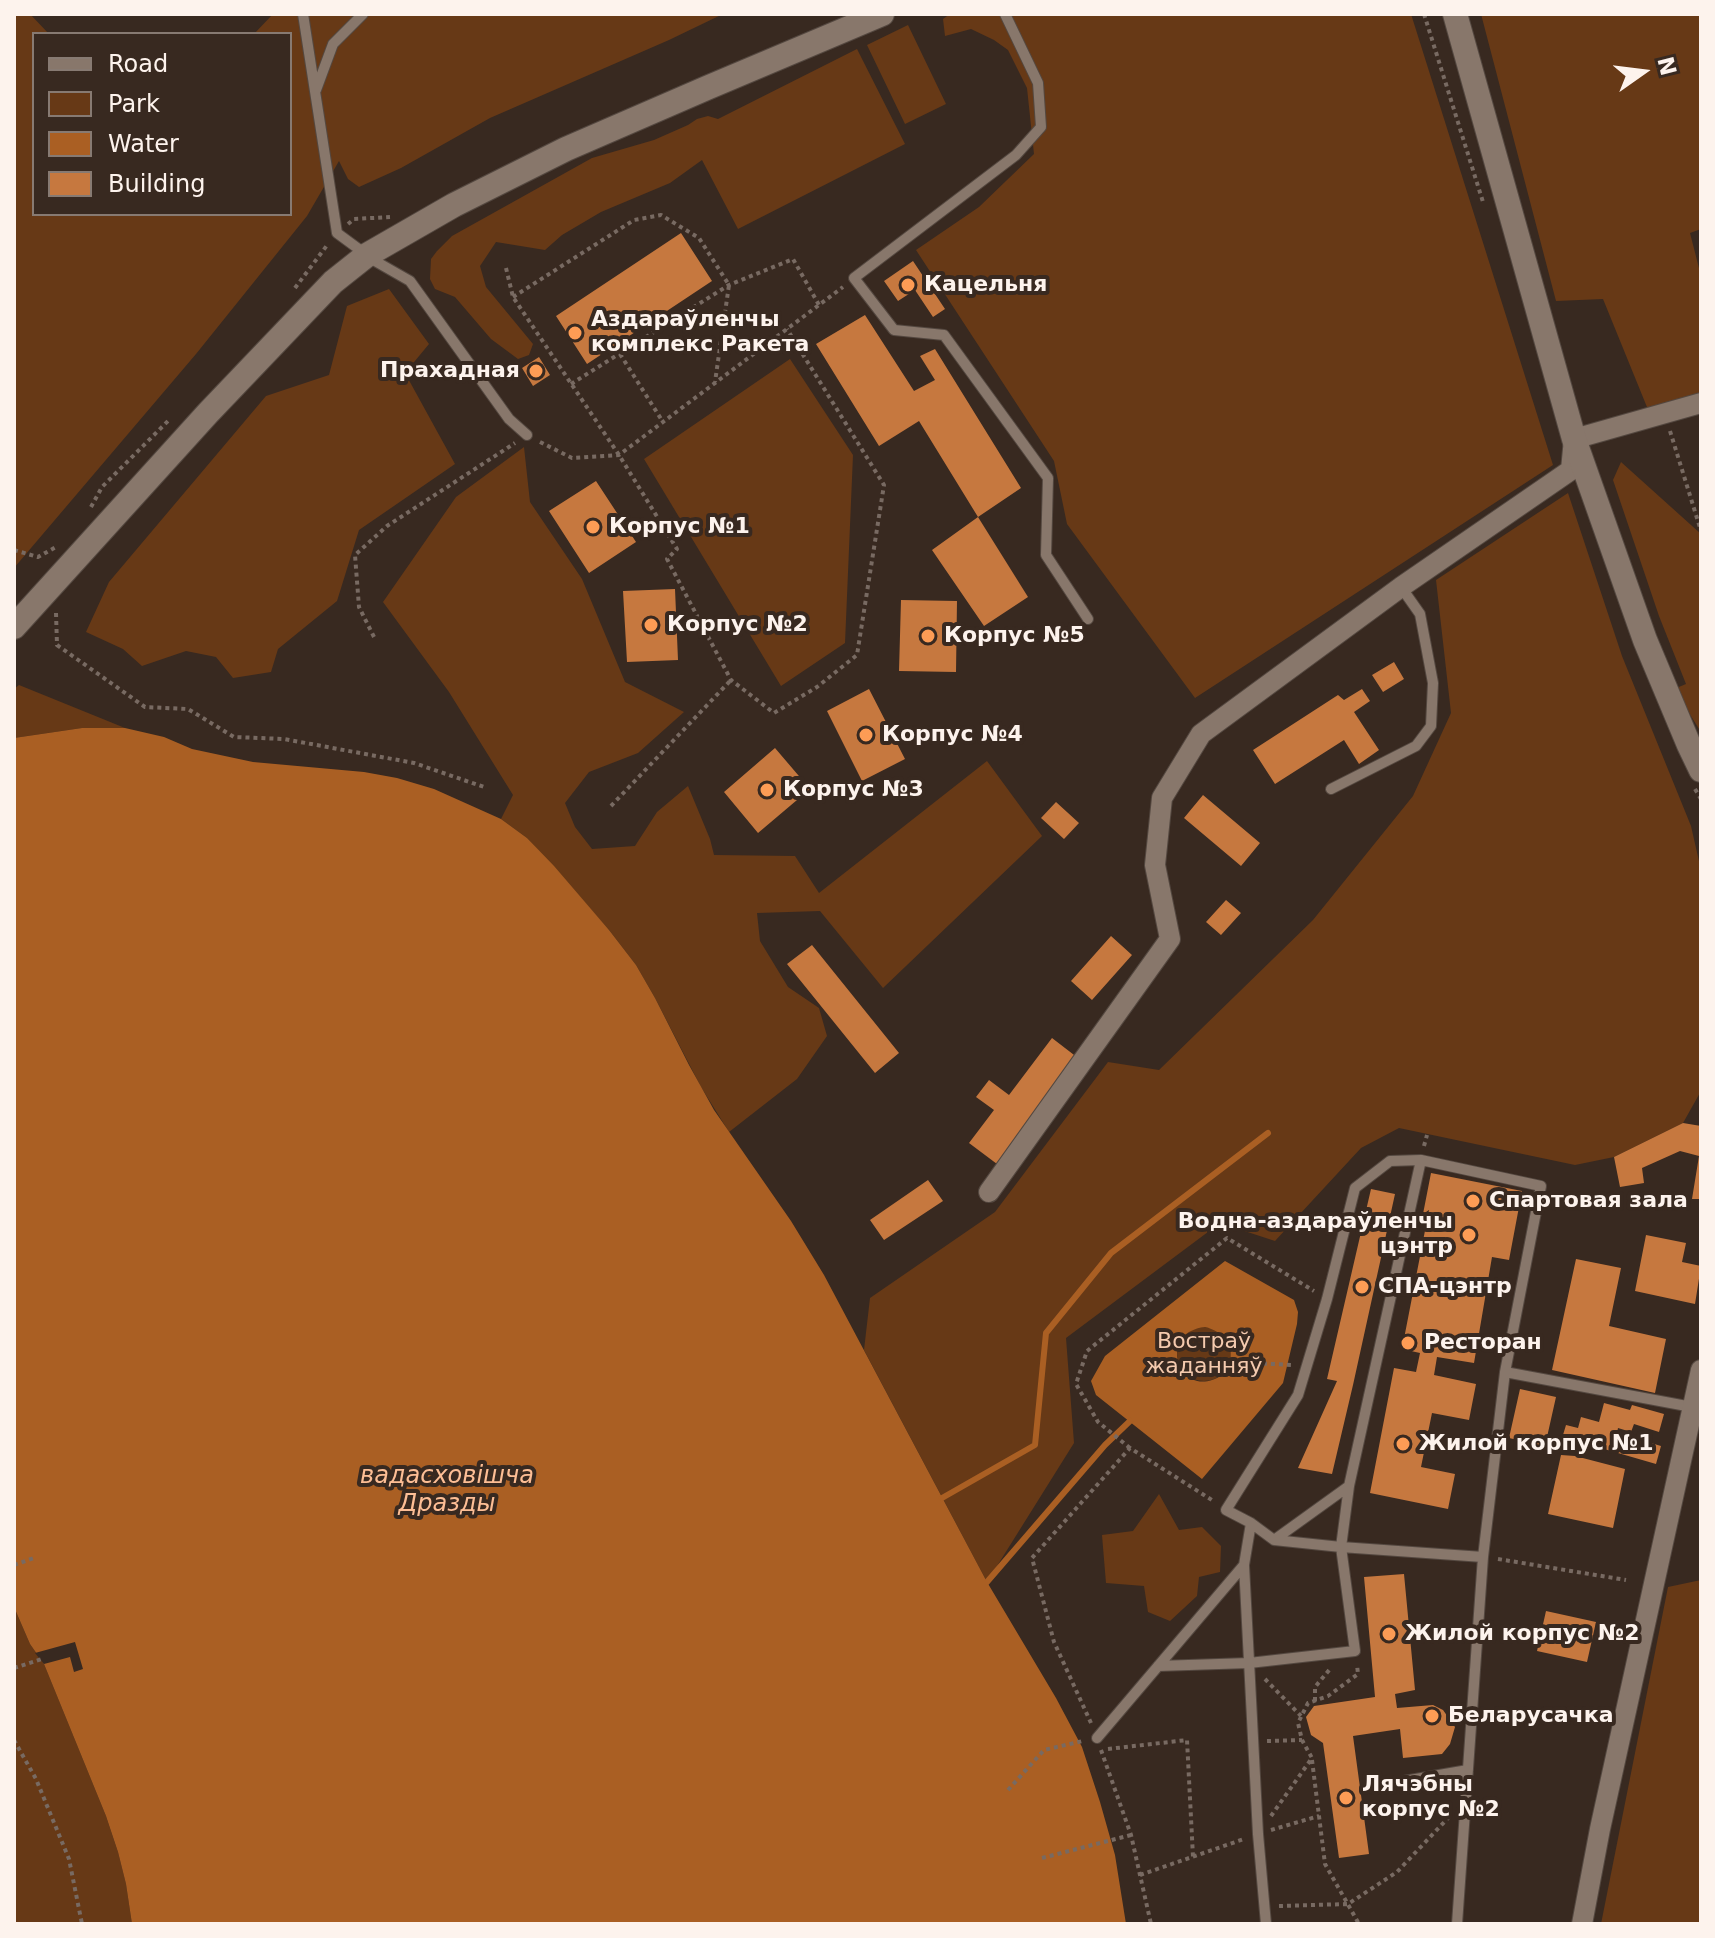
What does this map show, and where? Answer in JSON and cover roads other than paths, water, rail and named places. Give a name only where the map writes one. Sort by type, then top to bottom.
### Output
[{"type":"street","points":[[14,627],[237,381],[333,282],[367,255],[454,205],[566,149],[882,14]]},
{"type":"street","points":[[1455,14],[1574,439],[1645,640],[1701,770]]},
{"type":"street","points":[[1574,439],[1701,403]]},
{"type":"street","points":[[989,1192],[1170,939],[1155,865],[1162,798],[1201,734],[1401,587],[1571,470],[1574,439]]},
{"type":"street","points":[[1582,1924],[1701,1370]]},
{"type":"lane","points":[[303,14],[337,233],[410,281],[509,419],[527,435]]},
{"type":"lane","points":[[315,92],[333,44],[363,14]]},
{"type":"lane","points":[[1005,14],[1038,83],[1041,127],[1016,155],[854,278],[894,330],[944,335],[1048,478],[1046,555],[1088,619]]},
{"type":"lane","points":[[1331,789],[1416,746],[1431,726],[1433,683],[1420,614],[1401,587]]},
{"type":"lane","points":[[1158,1666],[1249,1663],[1350,1651],[1341,1547],[1349,1486],[1421,1160]]},
{"type":"lane","points":[[1457,1924],[1483,1557],[1505,1372],[1541,1186],[1421,1160],[1390,1161],[1355,1188],[1309,1365],[1298,1395],[1226,1510],[1274,1540],[1483,1557]]},
{"type":"lane","points":[[1505,1372],[1692,1407]]},
{"type":"lane","points":[[1274,1540],[1349,1486]]},
{"type":"lane","points":[[1251,1523],[1244,1565],[1258,1834],[1266,1924]]},
{"type":"lane","points":[[1097,1738],[1244,1565]]},
{"type":"lane","points":[[1375,1786],[1468,1770]]},
{"type":"water","name":"вадасховішча Дразды","points":[[82,728],[125,728],[164,737],[192,749],[253,762],[397,778],[434,789],[501,819],[527,838],[554,866],[636,965],[714,1110],[791,1221],[824,1275],[987,1582],[1056,1698],[1082,1747],[1100,1802],[1115,1855],[1126,1924],[132,1924],[126,1884],[106,1816],[44,1664],[30,1644],[14,1607],[14,738]]},
{"type":"water","points":[[1225,1261],[1294,1300],[1298,1312],[1283,1383],[1202,1479],[1096,1395],[1091,1381],[1105,1356]],"holes":[[[1205,1327],[1226,1340],[1231,1357],[1228,1367],[1220,1376],[1199,1381],[1182,1370],[1178,1349],[1182,1339],[1191,1331]]]},
{"type":"waterway","points":[[942,1498],[1035,1445],[1046,1333],[1111,1253],[1268,1133]]},
{"type":"waterway","points":[[987,1582],[1105,1445],[1130,1421]]},
{"type":"place","name":"Кацельня","points":[[908,285]]},
{"type":"place","name":"Аздараўленчы комплекс Ракета","points":[[575,333]]},
{"type":"place","name":"Прахадная","points":[[536,371]]},
{"type":"place","name":"Корпус №1","points":[[593,527]]},
{"type":"place","name":"Корпус №2","points":[[651,625]]},
{"type":"place","name":"Корпус №5","points":[[928,636]]},
{"type":"place","name":"Корпус №4","points":[[866,735]]},
{"type":"place","name":"Корпус №3","points":[[767,790]]},
{"type":"place","name":"Спартовая зала","points":[[1473,1201]]},
{"type":"place","name":"Водна-аздараўленчы цэнтр","points":[[1469,1235]]},
{"type":"place","name":"СПА-цэнтр","points":[[1362,1287]]},
{"type":"place","name":"Ресторан","points":[[1408,1343]]},
{"type":"place","name":"Жилой корпус №1","points":[[1403,1444]]},
{"type":"place","name":"Жилой корпус №2","points":[[1389,1634]]},
{"type":"place","name":"Беларусачка","points":[[1432,1716]]},
{"type":"place","name":"Лячэбны корпус №2","points":[[1346,1798]]},
{"type":"park label","name":"Востраў жаданняў","points":[[1204,1354]]}]
